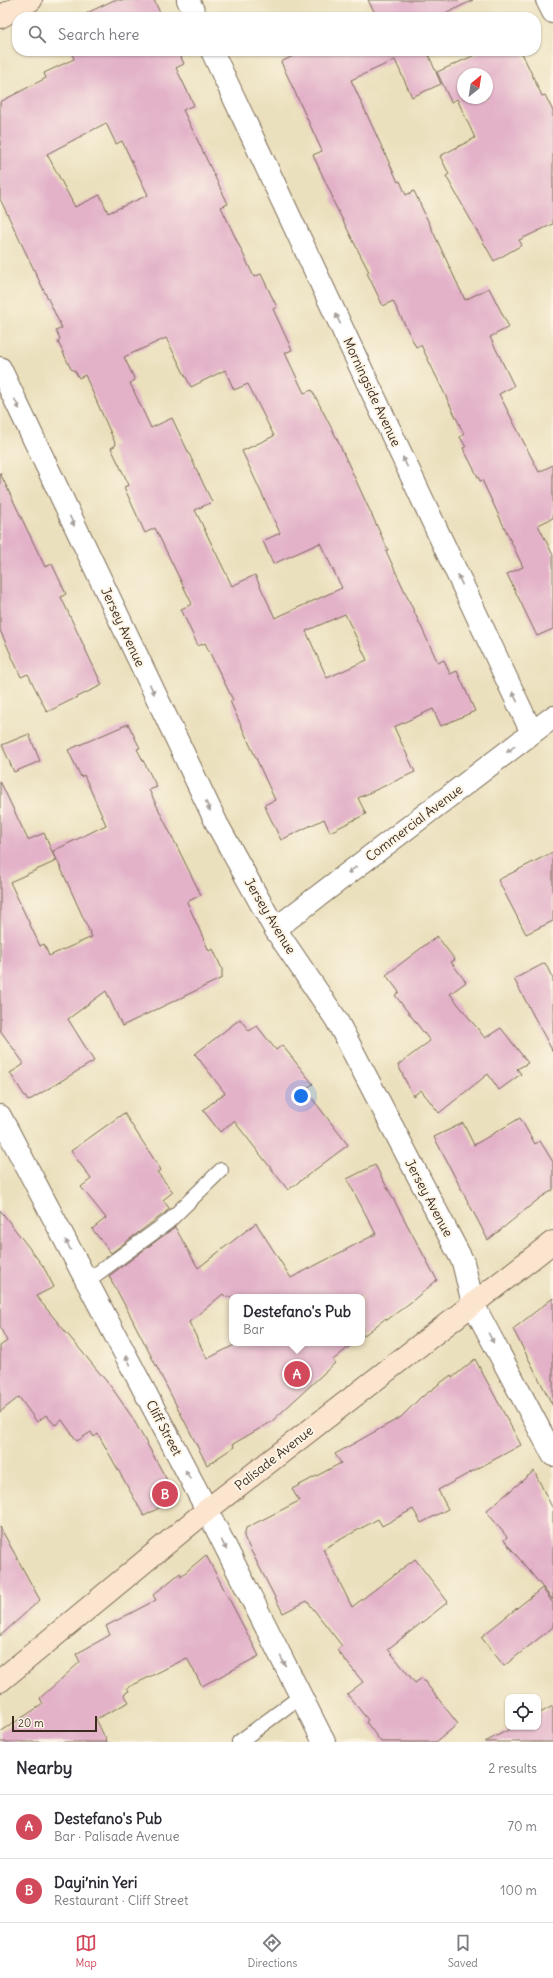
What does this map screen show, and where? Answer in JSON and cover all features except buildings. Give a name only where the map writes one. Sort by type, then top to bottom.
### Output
[{"type":"main road","points":[[0,17],[31,0]]},
{"type":"main road","name":"Palisade Avenue","points":[[1,1678],[207,1510],[553,1242]]},
{"type":"street","points":[[188,0],[194,12]]},
{"type":"street","points":[[547,0],[553,12]]},
{"type":"street","name":"Morningside Avenue","points":[[214,56],[532,732]]},
{"type":"street","name":"Jersey Avenue","points":[[0,368],[216,824],[275,929],[336,1018],[463,1262],[473,1304],[553,1455]]},
{"type":"street","name":"Commercial Avenue","points":[[275,929],[553,717]]},
{"type":"street","name":"Cliff Street","points":[[0,1116],[207,1510],[324,1742]]},
{"type":"lane","points":[[87,1281],[168,1222],[222,1170]]},
{"type":"lane","points":[[239,1742],[301,1696]]},
{"type":"place","name":"Destefano's Pub","points":[[297,1374]]},
{"type":"place","name":"Dayi’nin Yeri","points":[[165,1494]]}]
